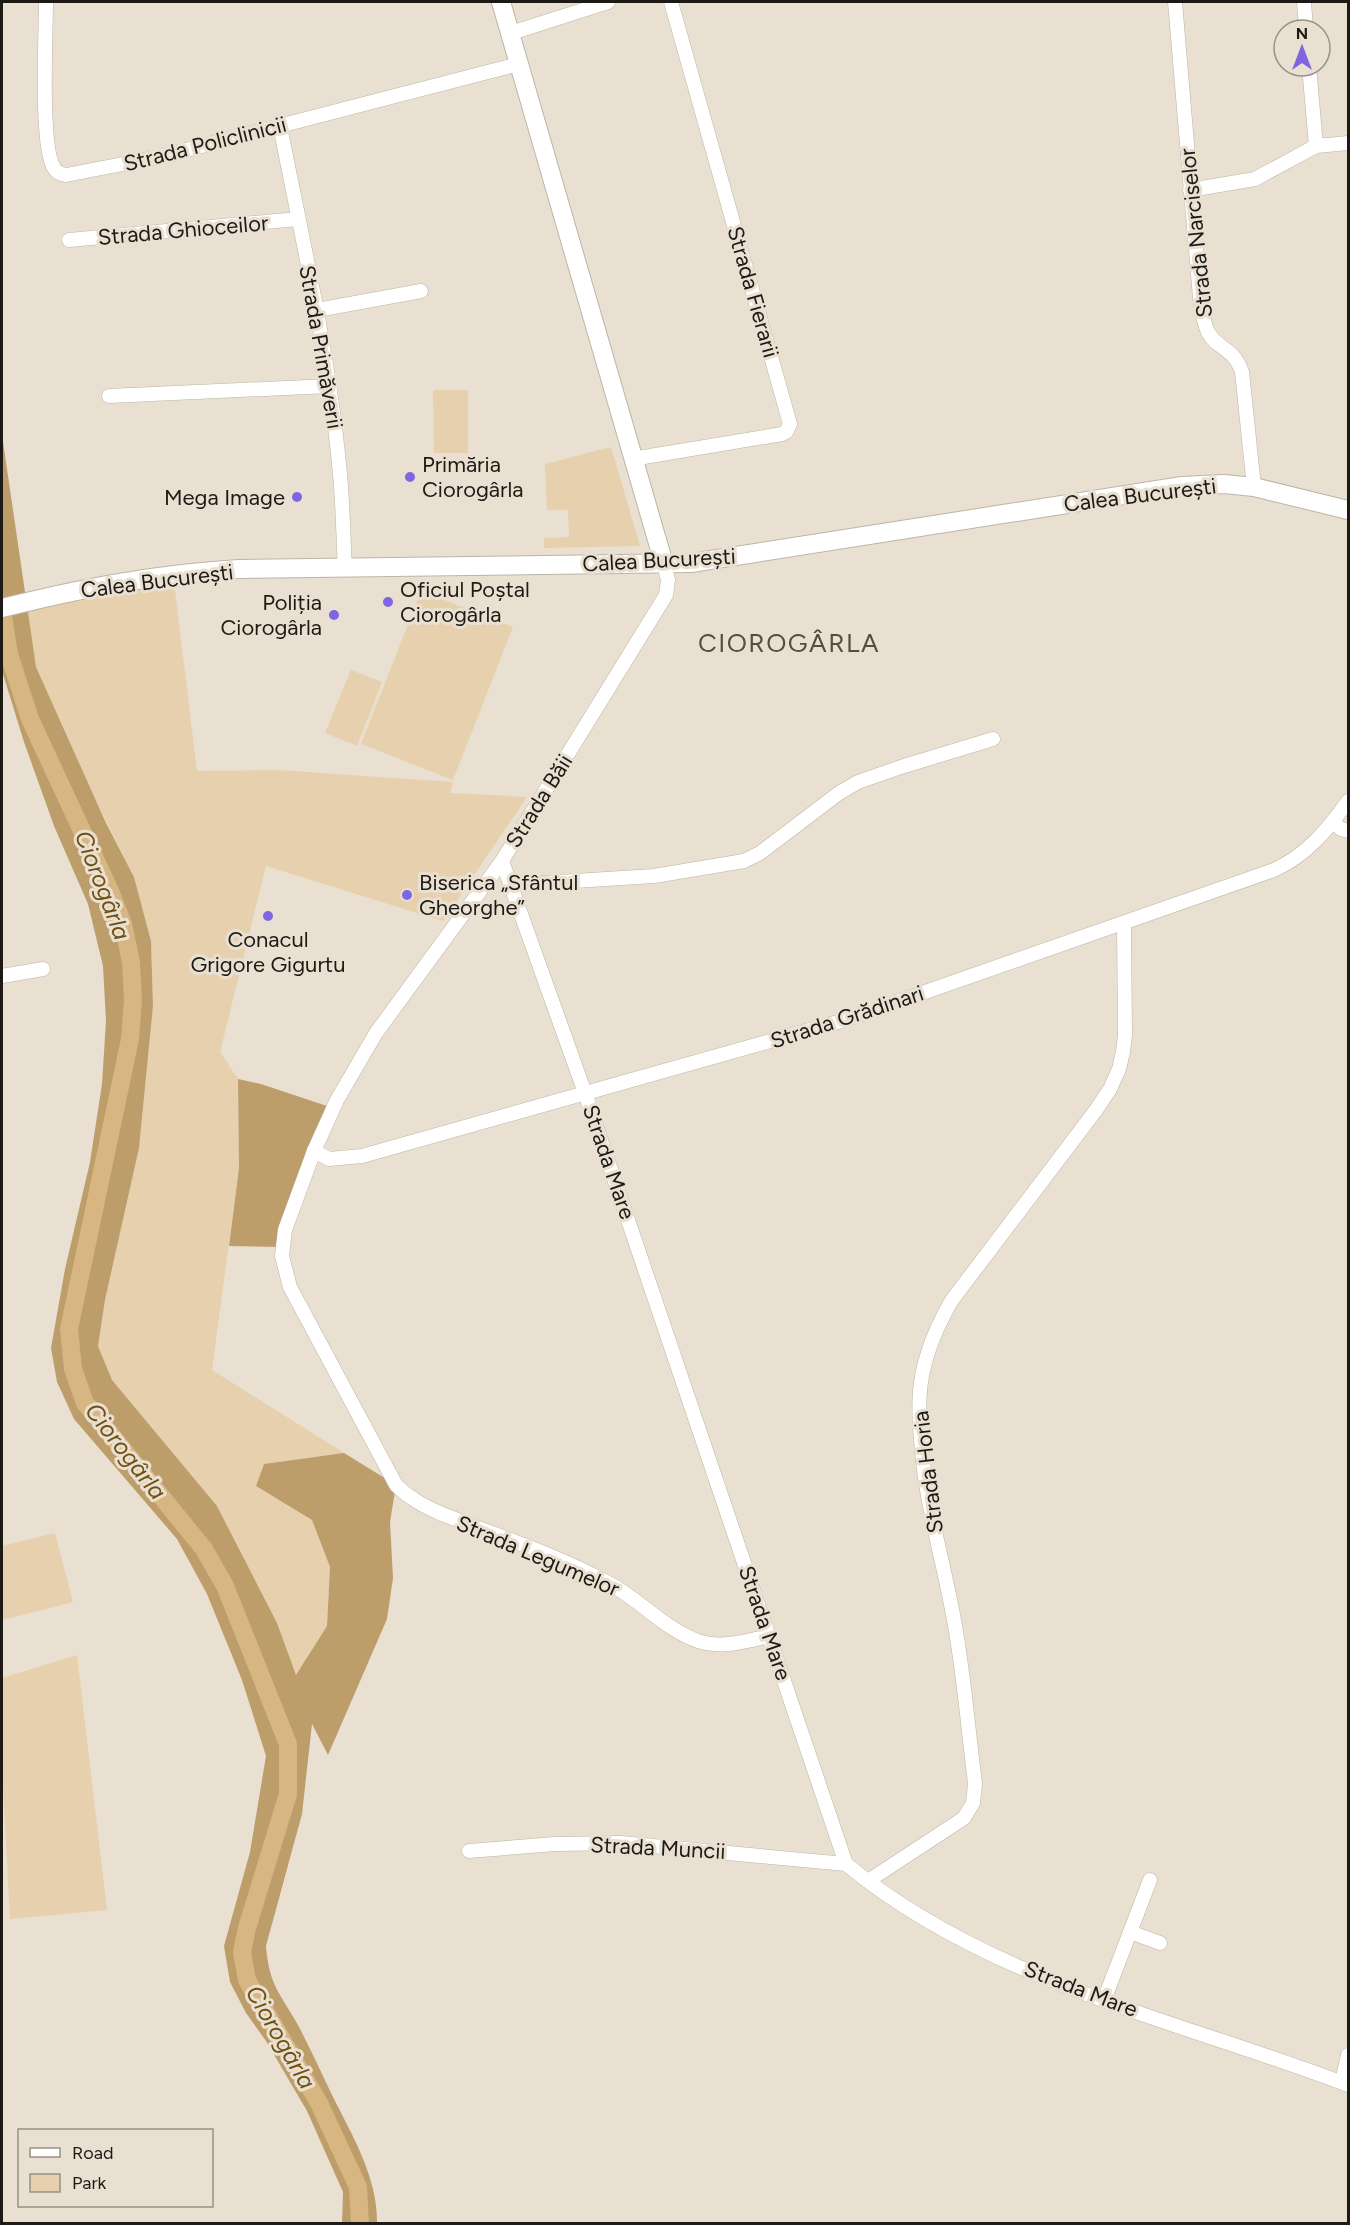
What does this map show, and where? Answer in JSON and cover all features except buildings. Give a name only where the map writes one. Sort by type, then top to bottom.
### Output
[{"type":"main road","points":[[501,2],[664,564]]},
{"type":"main road","name":"Calea București","points":[[2,608],[99,586],[184,572],[239,569],[664,564],[712,561],[1182,486],[1224,484],[1254,487],[1348,510]]},
{"type":"street","name":"Strada Policlinicii","points":[[46,2],[46,123],[52,165],[60,174],[73,175],[123,165],[519,64]]},
{"type":"street","points":[[511,33],[608,2]]},
{"type":"street","name":"Strada Fierarii","points":[[632,459],[782,434],[786,432],[790,424],[671,2]]},
{"type":"street","name":"Strada Narciselor","points":[[1175,2],[1190,189],[1204,319],[1208,333],[1235,356],[1242,372],[1254,487]]},
{"type":"street","points":[[1304,2],[1305,18]]},
{"type":"street","points":[[1310,78],[1316,146]]},
{"type":"street","name":"Strada Primăverii","points":[[280,126],[330,386],[339,464],[345,569]]},
{"type":"street","points":[[1190,189],[1255,179],[1316,146],[1348,143]]},
{"type":"street","name":"Strada Ghioceilor","points":[[69,240],[298,219]]},
{"type":"street","points":[[317,310],[421,291]]},
{"type":"street","points":[[109,396],[330,386]]},
{"type":"street","name":"Strada Băii","points":[[405,1495],[396,1485],[291,1287],[282,1256],[285,1230],[314,1151],[337,1100],[376,1033],[502,861],[666,595],[668,580],[664,564]]},
{"type":"street","points":[[511,885],[654,876],[744,861],[760,853],[839,793],[858,782],[993,739]]},
{"type":"street","name":"Strada Grădinari","points":[[314,1151],[329,1159],[362,1156],[845,1020],[1289,863],[1313,844],[1348,801]]},
{"type":"street","points":[[1333,822],[1341,829],[1348,831]]},
{"type":"street","name":"Strada Mare","points":[[502,861],[585,1093],[846,1864],[868,1881],[952,1935],[1002,1959],[1104,2000],[1345,2084]]},
{"type":"street","name":"Strada Horia","points":[[868,1881],[964,1818],[973,1803],[975,1783],[960,1654],[932,1524],[922,1460],[919,1403],[922,1377],[935,1334],[952,1300],[1096,1110],[1110,1089],[1119,1069],[1125,1035],[1124,923]]},
{"type":"street","points":[[2,976],[43,969]]},
{"type":"street","name":"Strada Legumelor","points":[[405,1495],[418,1504],[590,1574],[633,1598],[697,1641],[716,1645],[735,1644],[770,1636]]},
{"type":"street","name":"Strada Muncii","points":[[469,1851],[555,1844],[621,1843],[846,1864]]},
{"type":"street","points":[[1104,2000],[1150,1880]]},
{"type":"street","points":[[1130,1932],[1160,1943]]},
{"type":"street","points":[[1345,2084],[1348,2055]]},
{"type":"green space","points":[[433,390],[468,390],[468,453],[434,453]]},
{"type":"green space","points":[[611,447],[640,546],[544,548],[544,538],[569,537],[568,510],[547,510],[545,464]]},
{"type":"green space","points":[[174,582],[197,771],[278,770],[453,782],[450,793],[527,797],[443,921],[266,866],[220,1052],[238,1079],[239,1168],[212,1370],[344,1453],[264,1464],[256,1486],[312,1520],[330,1567],[327,1626],[296,1676],[277,1623],[217,1506],[112,1380],[98,1346],[105,1300],[139,1148],[153,1006],[151,941],[134,877],[94,797],[36,667],[27,611],[102,593]]},
{"type":"green space","points":[[421,591],[513,627],[453,780],[361,744]]},
{"type":"green space","points":[[351,670],[382,682],[357,746],[325,733]]},
{"type":"green space","points":[[55,1533],[73,1602],[2,1620],[2,1546]]},
{"type":"green space","points":[[77,1655],[107,1910],[10,1919],[2,1767],[2,1678]]},
{"type":"shaded area","points":[[2,435],[36,667],[106,823],[134,877],[151,941],[153,1006],[139,1148],[105,1300],[98,1346],[112,1380],[217,1506],[277,1623],[296,1675],[327,1626],[330,1567],[312,1520],[256,1486],[264,1464],[344,1453],[396,1485],[390,1522],[393,1578],[387,1619],[328,1755],[312,1724],[302,1814],[266,1946],[267,1959],[276,1988],[302,2034],[362,2157],[373,2190],[377,2223],[342,2223],[343,2192],[307,2111],[266,2041],[246,2013],[230,1982],[224,1946],[250,1852],[266,1756],[242,1680],[207,1594],[177,1539],[74,1419],[57,1382],[51,1348],[65,1269],[90,1162],[102,1084],[106,1021],[103,966],[88,904],[54,826],[2,671]]},
{"type":"shaded area","points":[[238,1079],[261,1084],[333,1108],[283,1247],[229,1246],[239,1168]]},
{"type":"waterway","name":"Ciorogârla","points":[[2,610],[9,654],[30,719],[110,891],[123,924],[131,962],[133,1000],[130,1039],[69,1329],[73,1369],[85,1403],[204,1549],[225,1586],[288,1744],[288,1794],[247,1928],[242,1952],[247,1980],[319,2103],[358,2187],[360,2224]]},
{"type":"place","name":"Primăria Ciorogârla","points":[[410,477]]},
{"type":"place","name":"Mega Image","points":[[297,497]]},
{"type":"place","name":"Oficiul Poștal Ciorogârla","points":[[388,602]]},
{"type":"place","name":"Poliția Ciorogârla","points":[[334,615]]},
{"type":"place","name":"Biserica „Sfântul Gheorghe”","points":[[407,895]]},
{"type":"place","name":"Conacul Grigore Gigurtu","points":[[268,916]]},
{"type":"district","name":"CIOROGÂRLA","points":[[789,643]]}]
